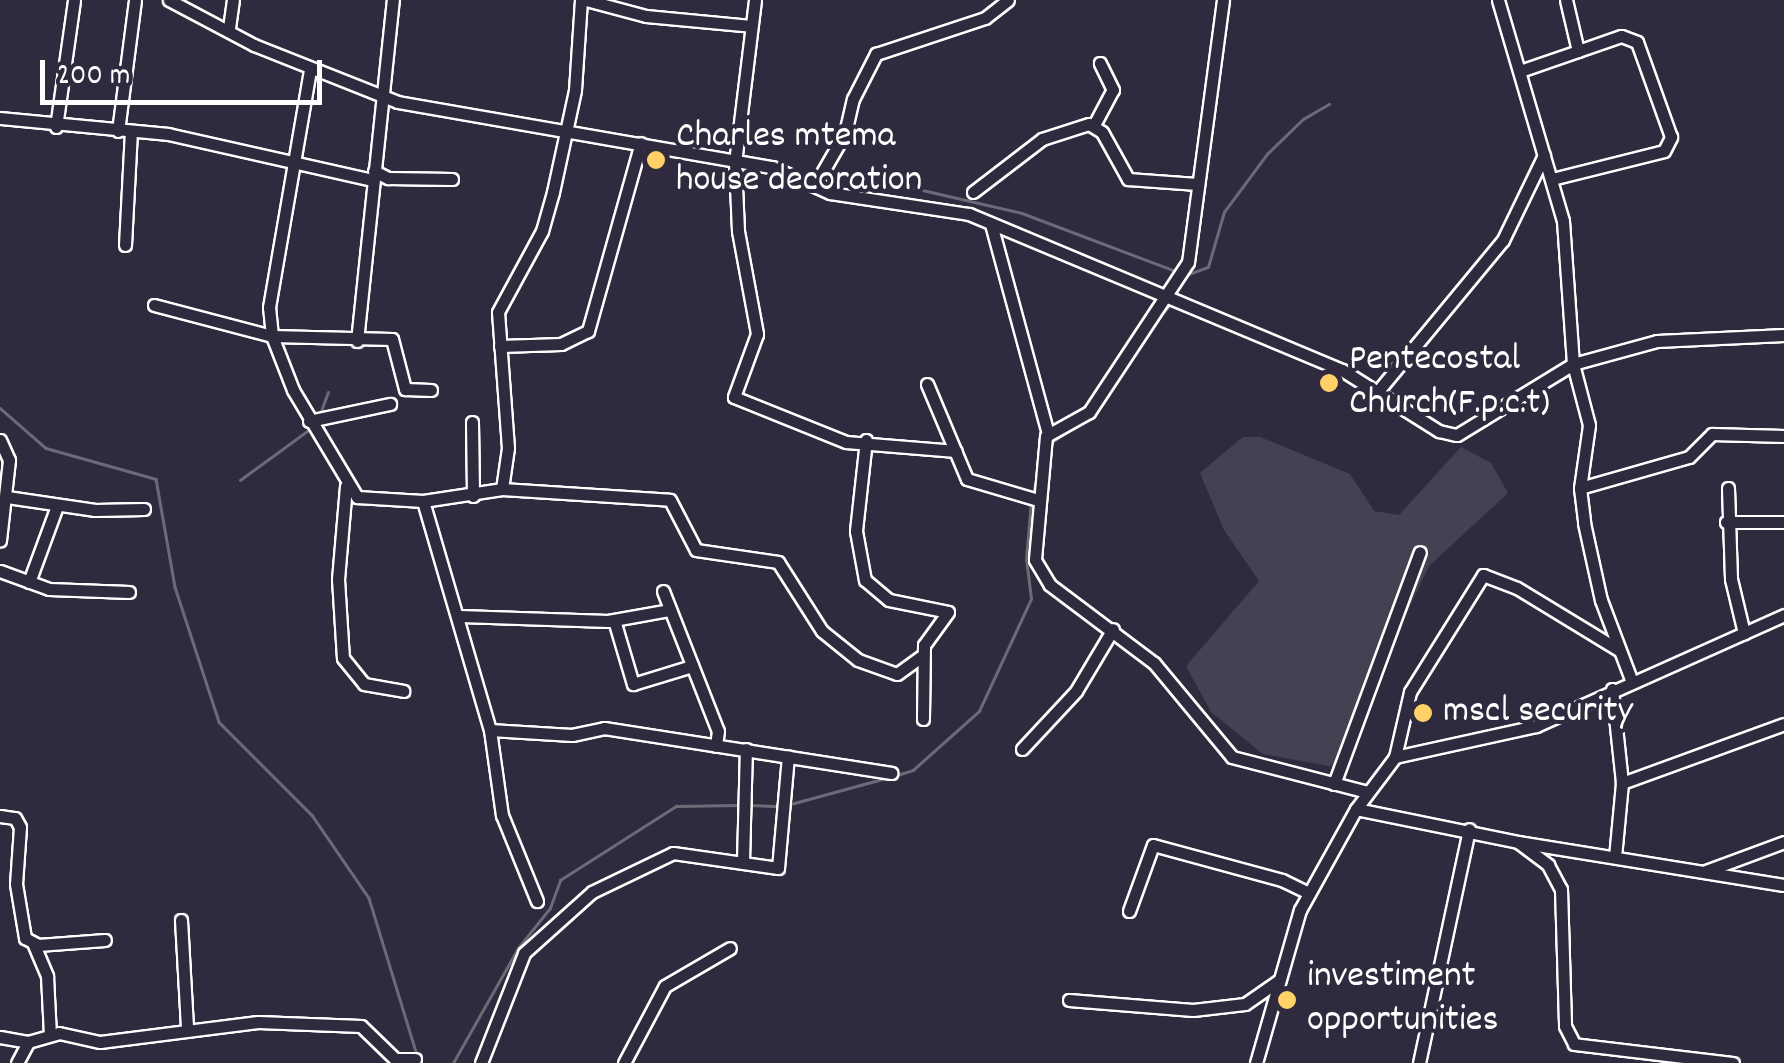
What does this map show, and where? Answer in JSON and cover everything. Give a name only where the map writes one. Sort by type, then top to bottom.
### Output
[{"type":"street","points":[[56,126],[74,0]]},
{"type":"street","points":[[125,245],[125,130],[135,0]]},
{"type":"street","points":[[169,0],[310,70],[384,96],[772,167],[815,186],[969,214],[1162,292],[1378,390],[1457,436],[1572,364],[1657,341],[1784,335]]},
{"type":"street","points":[[229,28],[234,0]]},
{"type":"street","points":[[356,342],[392,0]]},
{"type":"street","points":[[502,489],[508,448],[498,312],[542,230],[565,129],[584,0],[646,16],[751,26]]},
{"type":"street","points":[[755,0],[734,162],[738,231],[757,334],[734,397],[846,442],[866,440],[956,451]]},
{"type":"street","points":[[815,186],[846,133],[853,100],[876,54],[985,18],[1008,0]]},
{"type":"street","points":[[1048,434],[1088,412],[1162,292],[1188,262],[1223,0]]},
{"type":"street","points":[[1498,0],[1552,179],[1567,246],[1572,364],[1589,425],[1580,488],[1595,577],[1632,682]]},
{"type":"street","points":[[1566,0],[1578,51]]},
{"type":"street","points":[[1520,72],[1621,36],[1637,42],[1669,144],[1552,179]]},
{"type":"street","points":[[974,192],[1042,139],[1094,126],[1113,90],[1100,63]]},
{"type":"street","points":[[310,70],[270,283],[272,336],[309,421],[346,486],[363,500],[423,501],[502,489],[670,500],[696,550],[778,562],[822,631],[858,660],[896,674],[923,655]]},
{"type":"street","points":[[0,118],[125,130],[373,176],[452,179]]},
{"type":"street","points":[[1094,126],[1128,179],[1197,184]]},
{"type":"street","points":[[500,346],[561,344],[588,331],[641,144]]},
{"type":"street","points":[[1378,390],[1503,240],[1544,155]]},
{"type":"street","points":[[991,224],[1048,434],[1038,500],[1039,571],[1071,603],[1113,628],[1154,663],[1232,757],[1366,792]]},
{"type":"street","points":[[154,305],[272,336],[356,342],[392,338],[406,389],[431,390]]},
{"type":"street","points":[[927,384],[971,482],[1038,500]]},
{"type":"street","points":[[309,421],[390,404]]},
{"type":"street","points":[[472,422],[473,496]]},
{"type":"street","points":[[1580,488],[1689,457],[1712,434],[1784,436]]},
{"type":"street","points":[[0,440],[8,453],[7,497],[0,540]]},
{"type":"street","points":[[866,440],[856,531],[860,568],[870,587],[889,600],[946,609],[923,655],[923,719]]},
{"type":"street","points":[[346,486],[338,579],[344,658],[364,684],[403,690]]},
{"type":"street","points":[[1728,488],[1726,522],[1744,632]]},
{"type":"street","points":[[7,497],[57,506],[144,509]]},
{"type":"street","points":[[423,501],[460,616],[490,730],[500,807],[537,901]]},
{"type":"street","points":[[29,582],[57,506]]},
{"type":"street","points":[[1726,522],[1784,522]]},
{"type":"street","points":[[1334,784],[1420,552]]},
{"type":"street","points":[[0,571],[29,582],[129,592]]},
{"type":"street","points":[[1256,1063],[1277,982],[1308,893],[1366,792],[1395,757],[1410,692],[1483,575],[1517,588],[1619,650]]},
{"type":"street","points":[[664,592],[718,731],[716,746]]},
{"type":"street","points":[[460,616],[614,620],[670,610]]},
{"type":"street","points":[[1395,757],[1536,726],[1784,615]]},
{"type":"street","points":[[614,620],[633,684],[692,666]]},
{"type":"street","points":[[1022,749],[1084,680],[1113,628]]},
{"type":"street","points":[[1612,689],[1622,783],[1615,857]]},
{"type":"street","points":[[1622,783],[1784,724]]},
{"type":"street","points":[[490,730],[572,735],[595,727],[892,773]]},
{"type":"street","points":[[743,860],[746,749]]},
{"type":"street","points":[[481,1063],[524,952],[580,900],[674,853],[779,866],[788,756]]},
{"type":"street","points":[[1356,809],[1518,842],[1784,885]]},
{"type":"street","points":[[0,816],[15,818],[20,827],[16,884],[24,936],[34,945],[46,976],[50,1035]]},
{"type":"street","points":[[1419,1063],[1469,829]]},
{"type":"street","points":[[1518,842],[1548,866],[1561,889],[1565,1026],[1574,1044],[1733,1063]]},
{"type":"street","points":[[1702,872],[1784,842]]},
{"type":"street","points":[[1129,911],[1153,845],[1282,880],[1308,893]]},
{"type":"street","points":[[182,920],[187,1028]]},
{"type":"street","points":[[34,945],[106,940]]},
{"type":"street","points":[[627,1061],[665,986],[730,948]]},
{"type":"street","points":[[1069,1000],[1193,1010],[1242,1005],[1277,982]]},
{"type":"street","points":[[0,1037],[28,1042],[50,1035],[100,1042],[258,1022],[361,1026],[395,1060],[415,1059]]},
{"type":"street","points":[[17,1063],[28,1042]]},
{"type":"shaded area","points":[[1243,437],[1260,437],[1350,474],[1374,511],[1399,515],[1461,447],[1491,463],[1508,493],[1429,566],[1334,767],[1263,754],[1211,712],[1186,666],[1259,581],[1224,530],[1200,473]]},
{"type":"waterway","points":[[190,18],[205,25]]},
{"type":"waterway","points":[[1186,275],[1208,267],[1224,212],[1267,154],[1303,119],[1329,104]]},
{"type":"waterway","points":[[901,185],[1022,213],[1178,272]]},
{"type":"waterway","points":[[1157,319],[1172,303]]},
{"type":"waterway","points":[[1097,389],[1121,356]]},
{"type":"waterway","points":[[320,414],[328,392]]},
{"type":"waterway","points":[[0,408],[46,448],[156,479],[175,587],[219,722],[312,815],[369,898],[417,1055]]},
{"type":"waterway","points":[[1052,442],[1074,427]]},
{"type":"waterway","points":[[240,480],[310,429]]},
{"type":"waterway","points":[[1033,493],[1038,472]]},
{"type":"waterway","points":[[897,775],[913,770],[979,711],[1031,599],[1026,560],[1031,501]]},
{"type":"waterway","points":[[787,805],[890,777]]},
{"type":"waterway","points":[[453,1063],[518,948],[550,908],[560,880],[676,806],[739,805]]},
{"type":"waterway","points":[[747,805],[779,806]]},
{"type":"place","name":"Charles mtema house decoration","points":[[656,160]]},
{"type":"place","name":"Pentecostal Church(F.p.c.t)","points":[[1329,383]]},
{"type":"place","name":"mscl security","points":[[1423,713]]},
{"type":"place","name":"investiment opportunities","points":[[1287,1000]]}]
